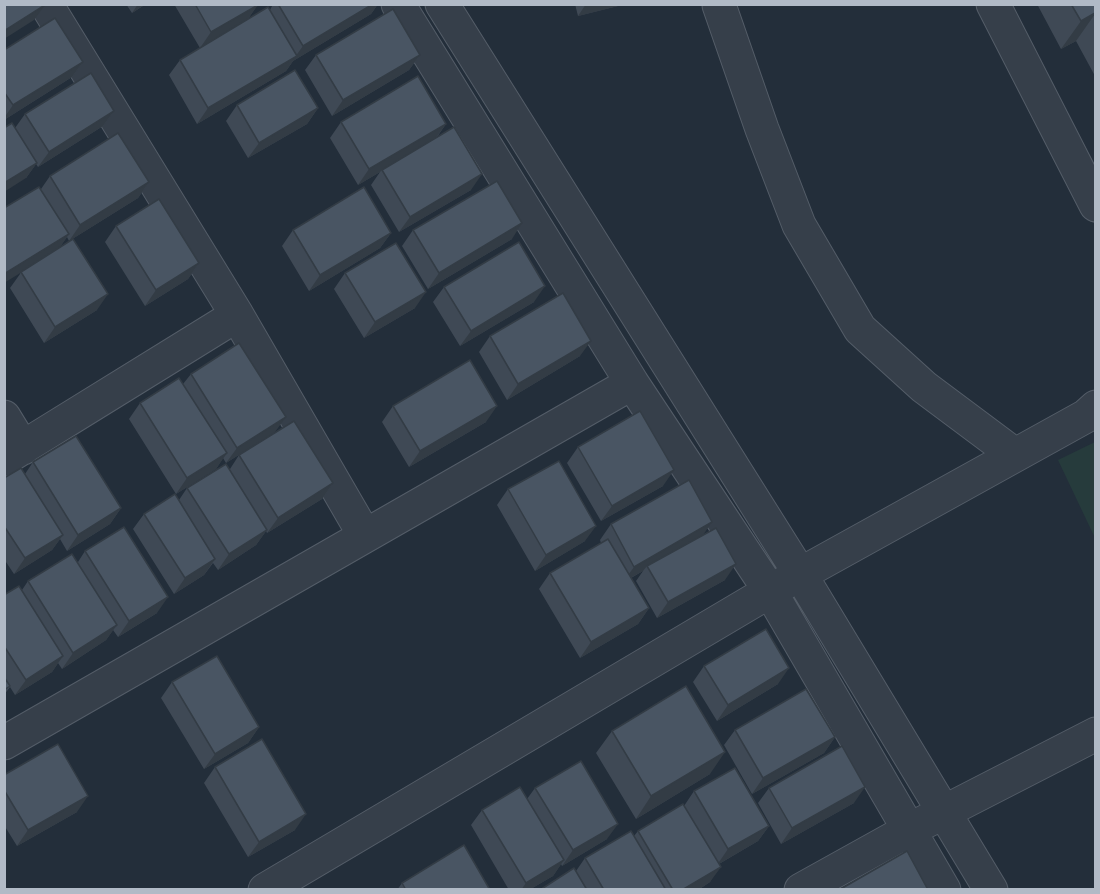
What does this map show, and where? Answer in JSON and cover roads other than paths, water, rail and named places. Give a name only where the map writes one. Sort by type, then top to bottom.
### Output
[{"type":"street","points":[[46,4],[237,315],[365,536]]},
{"type":"street","points":[[993,4],[1095,205]]},
{"type":"street","points":[[944,890],[770,591],[632,383],[402,11],[446,5],[800,574],[991,890]]},
{"type":"street","points":[[719,5],[765,140],[799,225],[860,329],[924,387],[1015,455]]},
{"type":"street","points":[[4,417],[14,453],[237,315]]},
{"type":"street","points":[[4,743],[632,383]]},
{"type":"street","points":[[265,890],[770,591],[1086,416],[1095,406]]},
{"type":"street","points":[[801,890],[909,830],[1095,734]]}]
